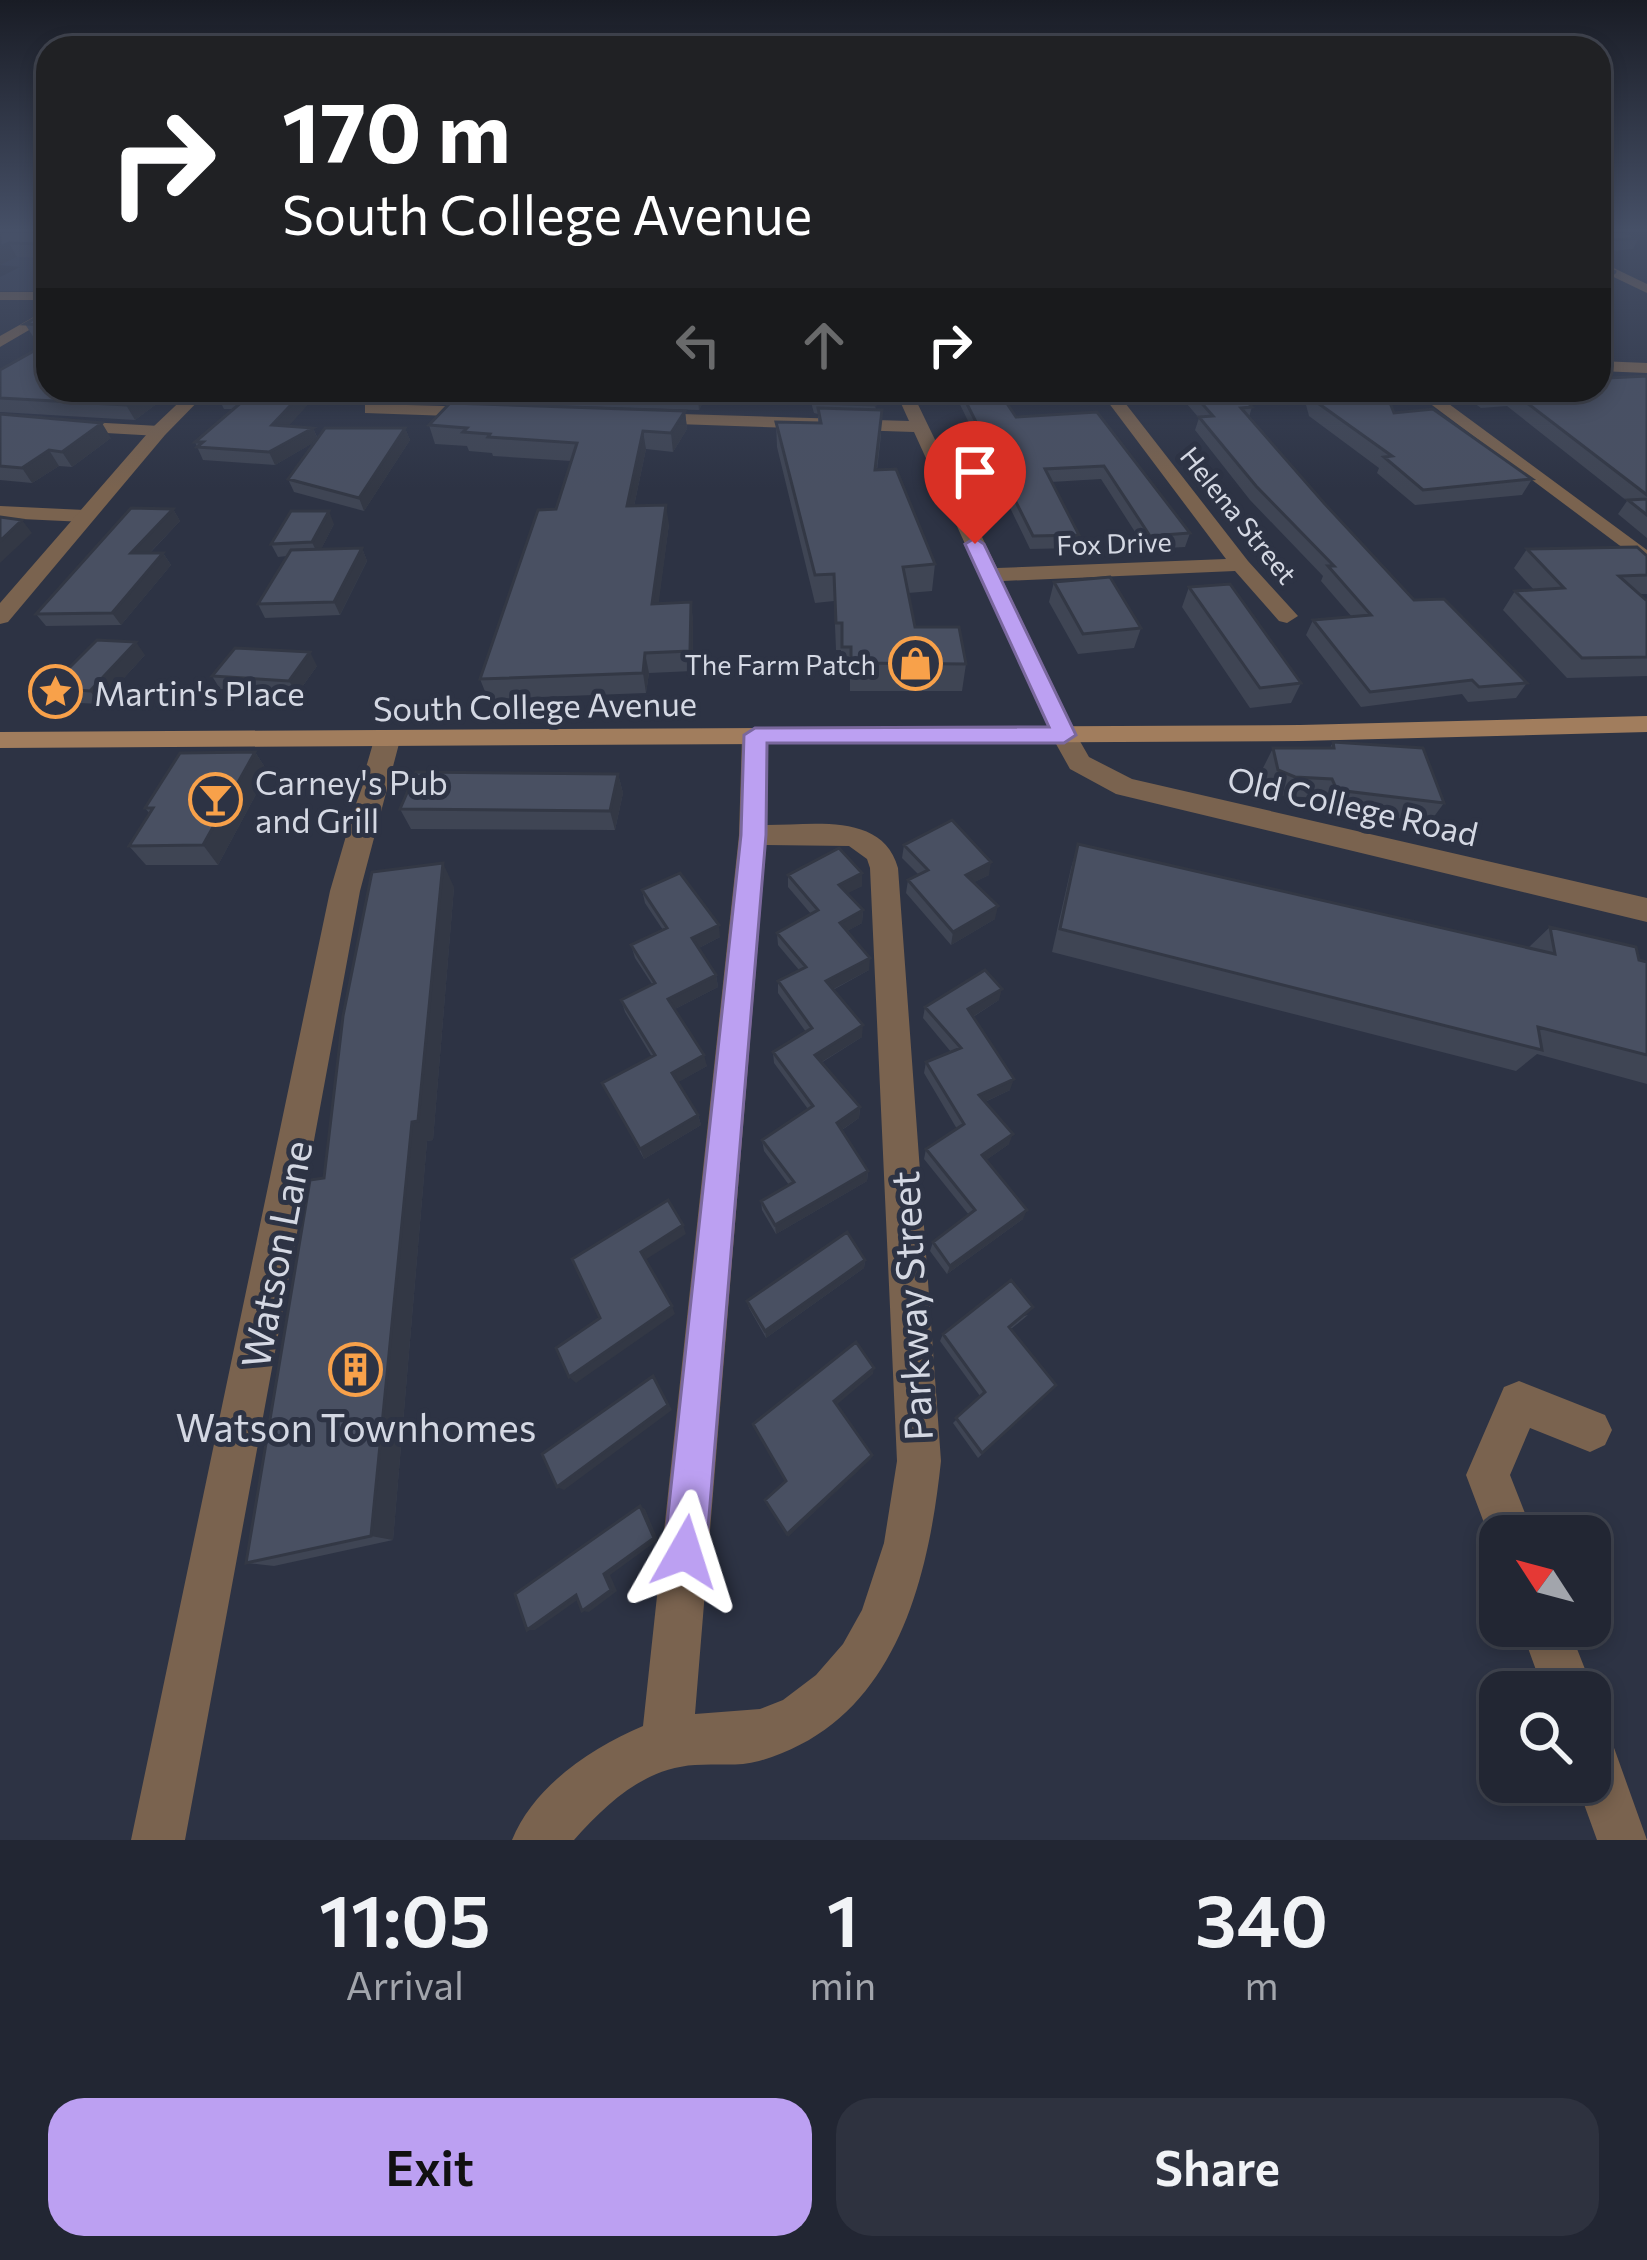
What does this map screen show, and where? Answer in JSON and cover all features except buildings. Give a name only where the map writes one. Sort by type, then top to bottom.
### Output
[{"type":"main road","name":"South College Avenue","points":[[0,740],[1064,735],[1647,724]]},
{"type":"street","points":[[0,342],[36,320]]},
{"type":"street","points":[[1611,366],[1647,368]]},
{"type":"street","points":[[0,616],[188,402]]},
{"type":"street","name":"Old College Road","points":[[909,402],[1079,764],[1125,787],[1647,910]]},
{"type":"street","name":"Helena Street","points":[[1116,402],[1240,565],[1286,616]]},
{"type":"street","points":[[1436,402],[1647,560]]},
{"type":"street","points":[[371,409],[490,413]]},
{"type":"street","points":[[634,418],[920,427]]},
{"type":"street","points":[[0,422],[159,430]]},
{"type":"street","points":[[0,512],[85,516]]},
{"type":"street","name":"Fox Drive","points":[[989,575],[1240,565]]},
{"type":"street","points":[[539,1840],[605,1774],[667,1743],[753,835],[755,735]]},
{"type":"street","name":"Watson Lane","points":[[158,1840],[345,891],[387,740]]},
{"type":"street","name":"Parkway Street","points":[[667,1743],[760,1735],[820,1705],[863,1654],[891,1609],[911,1539],[919,1461],[884,868],[880,853],[855,836],[753,835]]},
{"type":"street","points":[[1503,1515],[1488,1475],[1519,1402],[1590,1430]]},
{"type":"street","points":[[1610,1803],[1624,1840]]},
{"type":"place","name":"The Farm Patch","points":[[915,664]]},
{"type":"place","name":"Martin's Place","points":[[55,692]]},
{"type":"place","name":"Carney's Pub and Grill","points":[[216,800]]},
{"type":"place","name":"Watson Townhomes","points":[[356,1369]]},
{"type":"route","points":[[685,1552],[753,835],[755,735],[1064,735],[975,544]]}]
